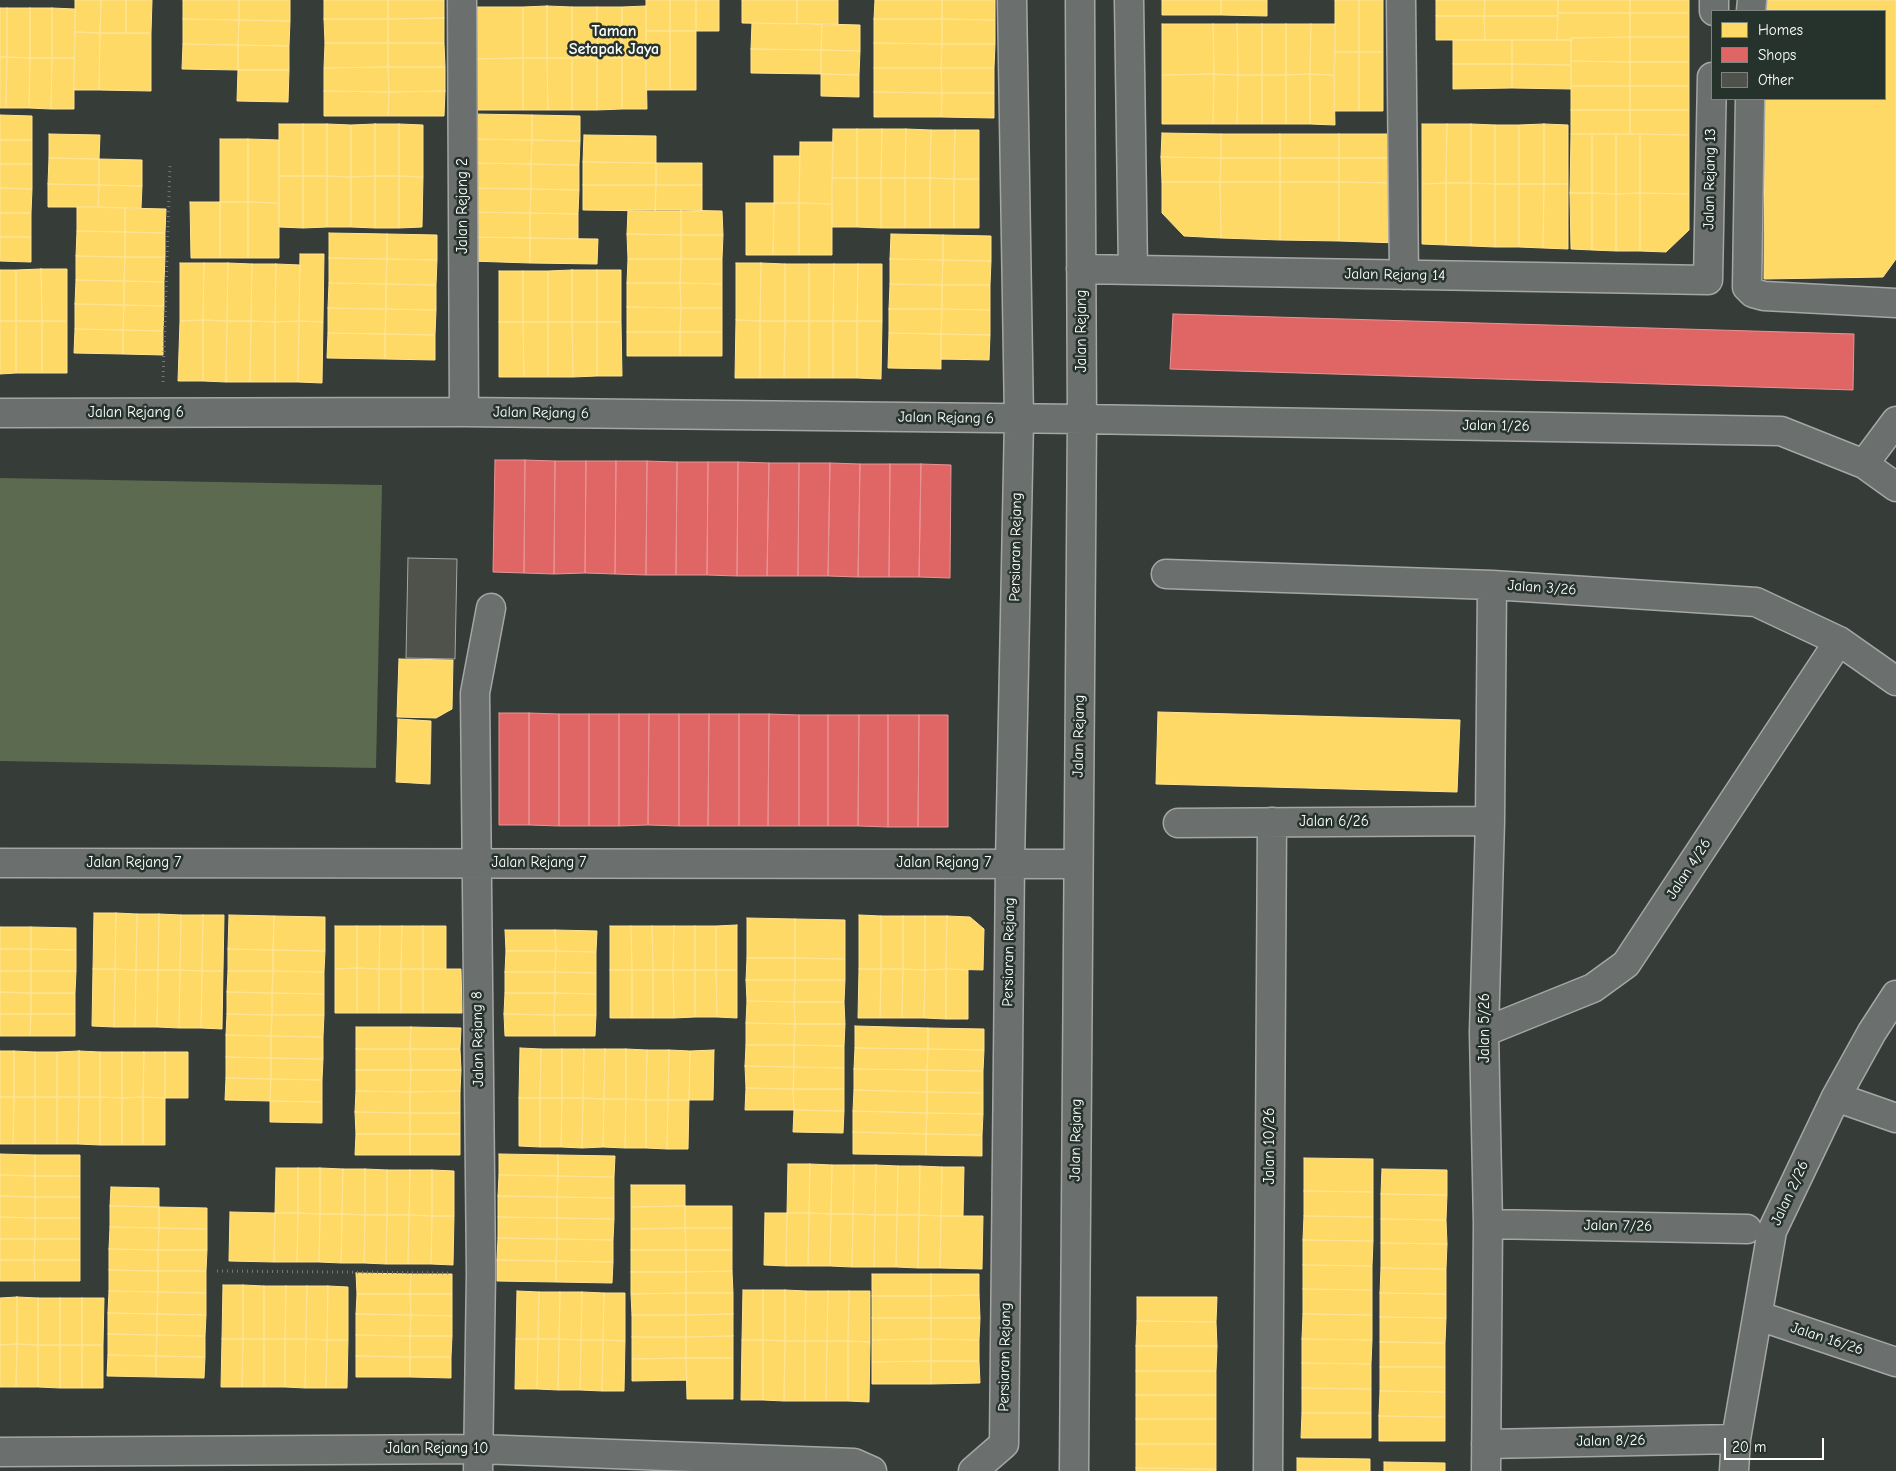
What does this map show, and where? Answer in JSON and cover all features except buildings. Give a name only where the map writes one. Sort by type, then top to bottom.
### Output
[{"type":"street","name":"Jalan Rejang 2","points":[[462,0],[464,412]]},
{"type":"street","name":"Persiaran Rejang","points":[[973,1471],[1004,1444],[1010,863],[1019,419],[1012,0]]},
{"type":"street","name":"Jalan Rejang","points":[[1074,1471],[1082,419],[1080,0]]},
{"type":"street","points":[[1130,0],[1133,270]]},
{"type":"street","points":[[1401,0],[1404,275]]},
{"type":"street","name":"Jalan Rejang 13","points":[[1708,280],[1712,100]]},
{"type":"street","points":[[1750,100],[1748,287],[1753,293],[1764,296],[1896,303]]},
{"type":"street","name":"Jalan Rejang 14","points":[[1082,269],[1708,280]]},
{"type":"street","name":"Jalan Rejang 6","points":[[0,413],[464,412],[1082,419]]},
{"type":"street","name":"Jalan 1/26","points":[[1082,419],[1781,431],[1864,464],[1896,488]]},
{"type":"street","points":[[1864,464],[1896,421]]},
{"type":"street","name":"Jalan 3/26","points":[[1166,574],[1492,585],[1756,602],[1839,641],[1896,681]]},
{"type":"street","name":"Jalan 5/26","points":[[1486,1471],[1488,1224],[1484,1032],[1490,821],[1492,585]]},
{"type":"street","name":"Jalan Rejang 8","points":[[478,1460],[481,1274],[475,693],[491,608]]},
{"type":"street","name":"Jalan 4/26","points":[[1484,1032],[1593,988],[1626,964],[1839,641]]},
{"type":"street","name":"Jalan 6/26","points":[[1178,823],[1490,821]]},
{"type":"street","name":"Jalan 10/26","points":[[1268,1471],[1272,822]]},
{"type":"street","name":"Jalan Rejang 7","points":[[0,863],[1078,864]]},
{"type":"street","name":"Jalan 2/26","points":[[1734,1471],[1736,1439],[1759,1316],[1772,1231],[1836,1097],[1872,1032],[1896,996]]},
{"type":"street","points":[[1836,1097],[1896,1118]]},
{"type":"street","name":"Jalan 7/26","points":[[1488,1224],[1747,1229]]},
{"type":"street","name":"Jalan 16/26","points":[[1759,1316],[1896,1362]]},
{"type":"street","name":"Jalan 8/26","points":[[1486,1444],[1736,1439]]},
{"type":"street","name":"Jalan Rejang 10","points":[[0,1452],[478,1460],[854,1463],[872,1471]]},
{"type":"path","points":[[161,412],[170,166]]},
{"type":"path","points":[[217,1270],[481,1274]]},
{"type":"green space","points":[[0,478],[382,485],[376,768],[0,761]]},
{"type":"district","name":"Taman Setapak Jaya","points":[[614,40]]}]
